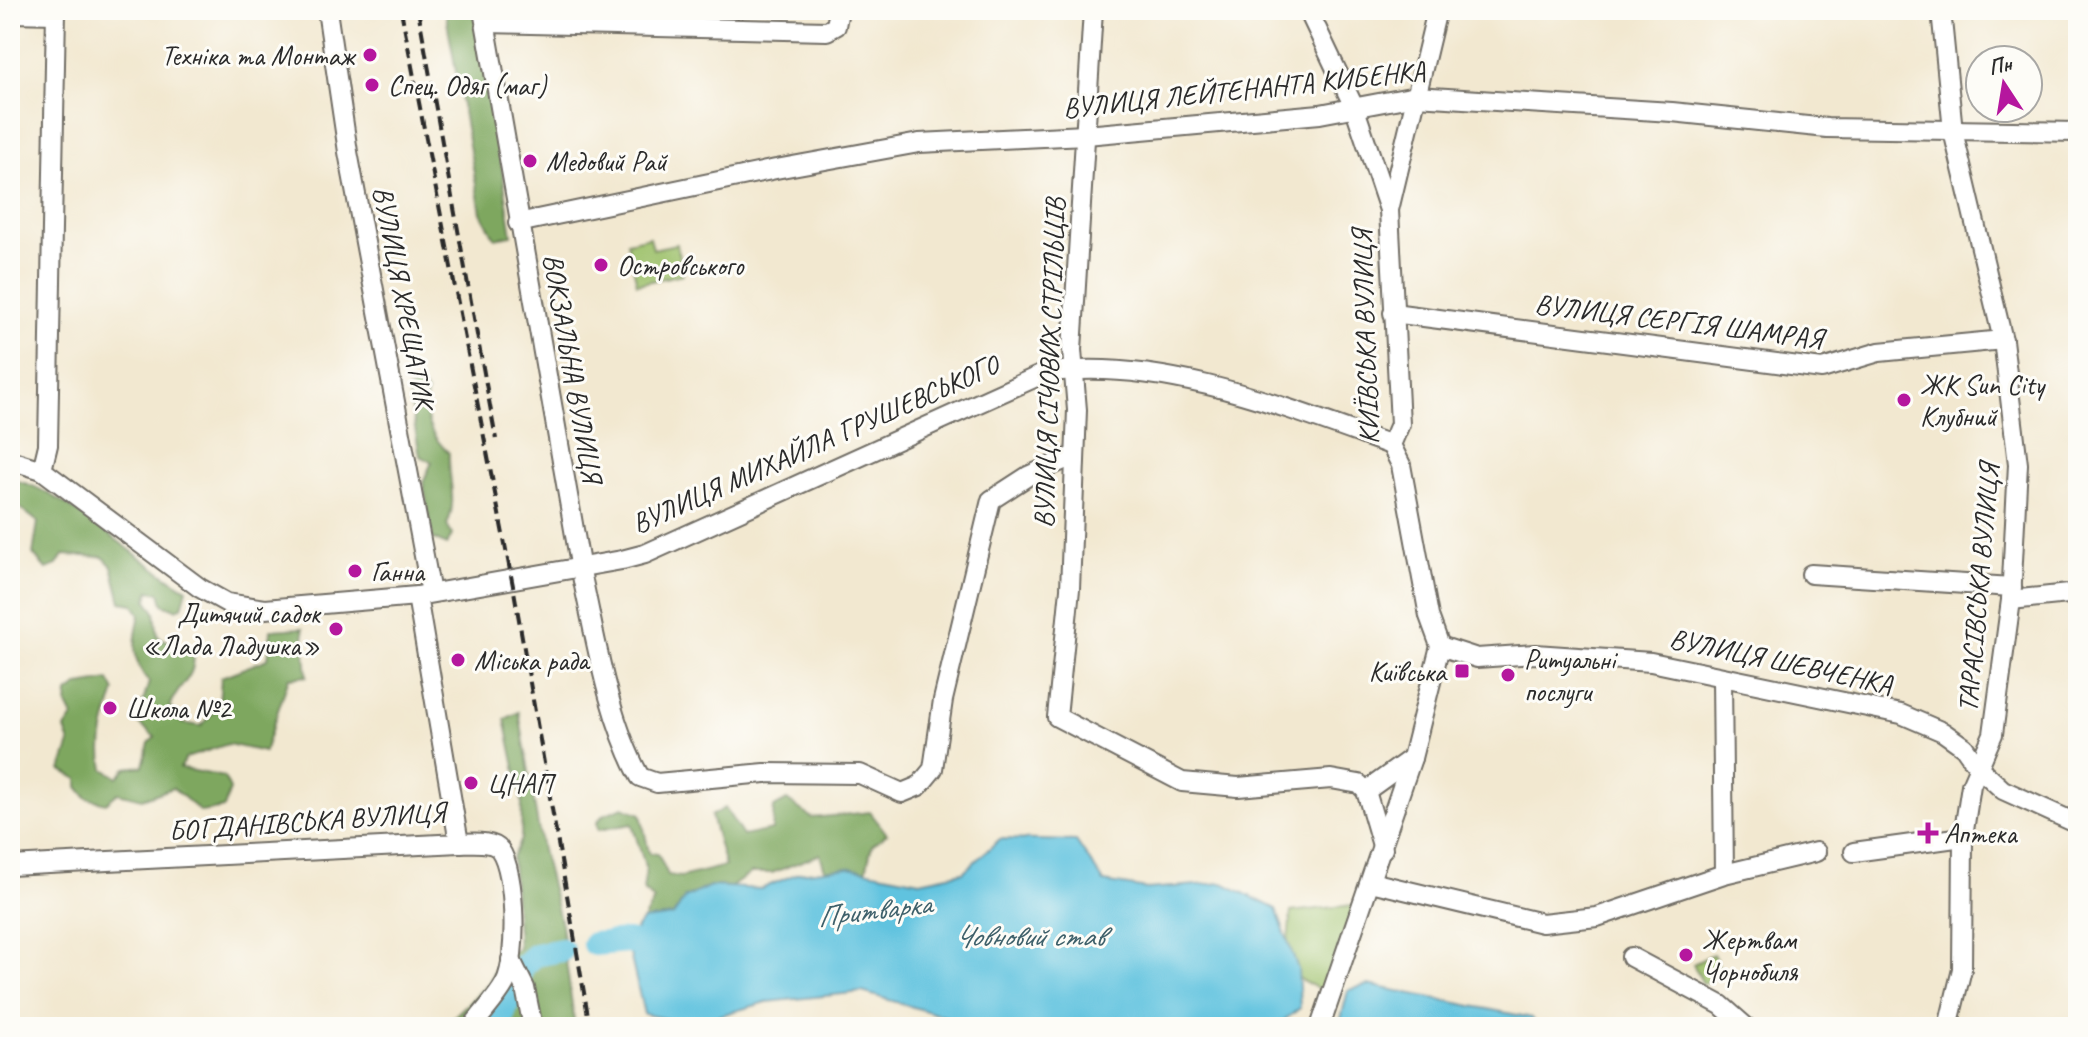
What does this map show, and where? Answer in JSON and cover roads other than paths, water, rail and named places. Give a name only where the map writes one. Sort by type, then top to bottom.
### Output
[{"type":"street","name":"ВУЛИЦЯ ХРЕЩАТИК","points":[[327,10],[424,594]]},
{"type":"street","points":[[484,17],[827,31],[836,26],[839,10]]},
{"type":"street","name":"ВУЛИЦЯ СІЧОВИХ СТРІЛЬЦІВ","points":[[1093,10],[1072,369],[1077,410],[1070,589],[1057,717],[1182,782],[1238,787],[1331,779],[1359,784],[1366,791]]},
{"type":"street","points":[[1308,10],[1355,109],[1389,210]]},
{"type":"street","name":"КИЇВСЬКА ВУЛИЦЯ","points":[[1437,10],[1389,210],[1400,424],[1391,445],[1401,465],[1429,616],[1440,646]]},
{"type":"street","name":"ТАРАСІВСЬКА ВУЛИЦЯ","points":[[1941,10],[1953,131],[2003,340],[2018,464],[2011,594],[1993,734],[1978,767],[1963,837],[1962,969],[1948,1027]]},
{"type":"street","points":[[10,13],[56,12],[48,445],[42,470]]},
{"type":"street","name":"ВОКЗАЛЬНА ВУЛИЦЯ","points":[[484,17],[518,223],[600,658],[629,756],[640,777],[657,783],[765,773],[860,774],[902,793],[919,786],[933,769],[943,700],[991,500],[1028,476],[1075,455]]},
{"type":"street","name":"ВУЛИЦЯ ЛЕЙТЕНАНТА КИБЕНКА","points":[[518,223],[776,169],[919,143],[1086,135],[1355,109],[1416,96],[1672,112],[1827,128],[2078,132]]},
{"type":"street","name":"ВУЛИЦЯ СЕРГІЯ ШАМРАЯ","points":[[1393,313],[1822,369],[1879,352],[2003,340]]},
{"type":"street","name":"ВУЛИЦЯ МИХАЙЛА ГРУШЕВСЬКОГО","points":[[10,460],[42,470],[200,588],[227,603],[265,609],[424,594],[582,568],[645,554],[1017,383],[1072,369],[1130,369],[1187,381],[1317,418],[1391,445]]},
{"type":"street","points":[[1811,574],[2011,594],[2078,593]]},
{"type":"street","name":"БОГДАНІВСЬКА ВУЛИЦЯ","points":[[10,866],[459,843],[424,594]]},
{"type":"street","points":[[1320,1027],[1412,758],[1440,646]]},
{"type":"street","name":"ВУЛИЦЯ ШЕВЧЕНКА","points":[[1440,646],[1477,658],[1535,654],[1651,662],[1901,714],[1943,732],[1964,747],[1978,767],[2003,790],[2078,824]]},
{"type":"street","points":[[1722,678],[1724,874]]},
{"type":"street","points":[[1383,849],[1366,791],[1412,758]]},
{"type":"street","points":[[1854,852],[1963,837]]},
{"type":"street","points":[[459,843],[493,844],[500,849],[510,875],[513,964],[506,981],[472,1027]]},
{"type":"street","points":[[1371,882],[1542,923],[1597,917],[1724,874],[1816,852]]},
{"type":"street","points":[[1631,957],[1721,1005],[1746,1027]]},
{"type":"street","points":[[513,964],[525,988],[533,1027]]},
{"type":"water","name":"Човновий став","points":[[1000,839],[1076,841],[1104,882],[1147,889],[1223,883],[1276,909],[1298,969],[1300,1008],[1275,1027],[1009,1027],[957,1020],[862,992],[767,1002],[689,1024],[644,1014],[627,941],[643,920],[673,916],[685,898],[710,886],[761,889],[798,873],[849,867],[920,881],[963,872]]},
{"type":"water","points":[[1368,985],[1532,1018],[1538,1027],[1339,1027],[1348,990]]},
{"type":"waterway","name":"Притварка","points":[[594,944],[627,941],[659,949]]},
{"type":"waterway","name":"Притварка","points":[[498,1027],[523,966],[535,955],[562,950]]},
{"type":"railway","points":[[401,10],[514,591],[590,1027]]},
{"type":"railway","points":[[418,10],[496,439]]},
{"type":"place","name":"Техніка та Монтаж","points":[[370,55]]},
{"type":"place","name":"Спец. Одяг (маг)","points":[[372,85]]},
{"type":"place","name":"Медовий Рай","points":[[530,161]]},
{"type":"place","name":"Островського","points":[[601,265]]},
{"type":"place","name":"ЖК Sun City Клубний","points":[[1904,400]]},
{"type":"place","name":"Ганна","points":[[355,571]]},
{"type":"place","name":"Дитячий садок «Лада Ладушка»","points":[[336,629]]},
{"type":"place","name":"Міська рада","points":[[458,660]]},
{"type":"place","name":"Київська","points":[[1462,671]]},
{"type":"place","name":"Ритуальні послуги","points":[[1508,675]]},
{"type":"place","name":"Школа №2","points":[[110,708]]},
{"type":"place","name":"ЦНАП","points":[[471,783]]},
{"type":"place","name":"Аптека","points":[[1928,833]]},
{"type":"place","name":"Жертвам Чорнобиля","points":[[1686,955]]}]
